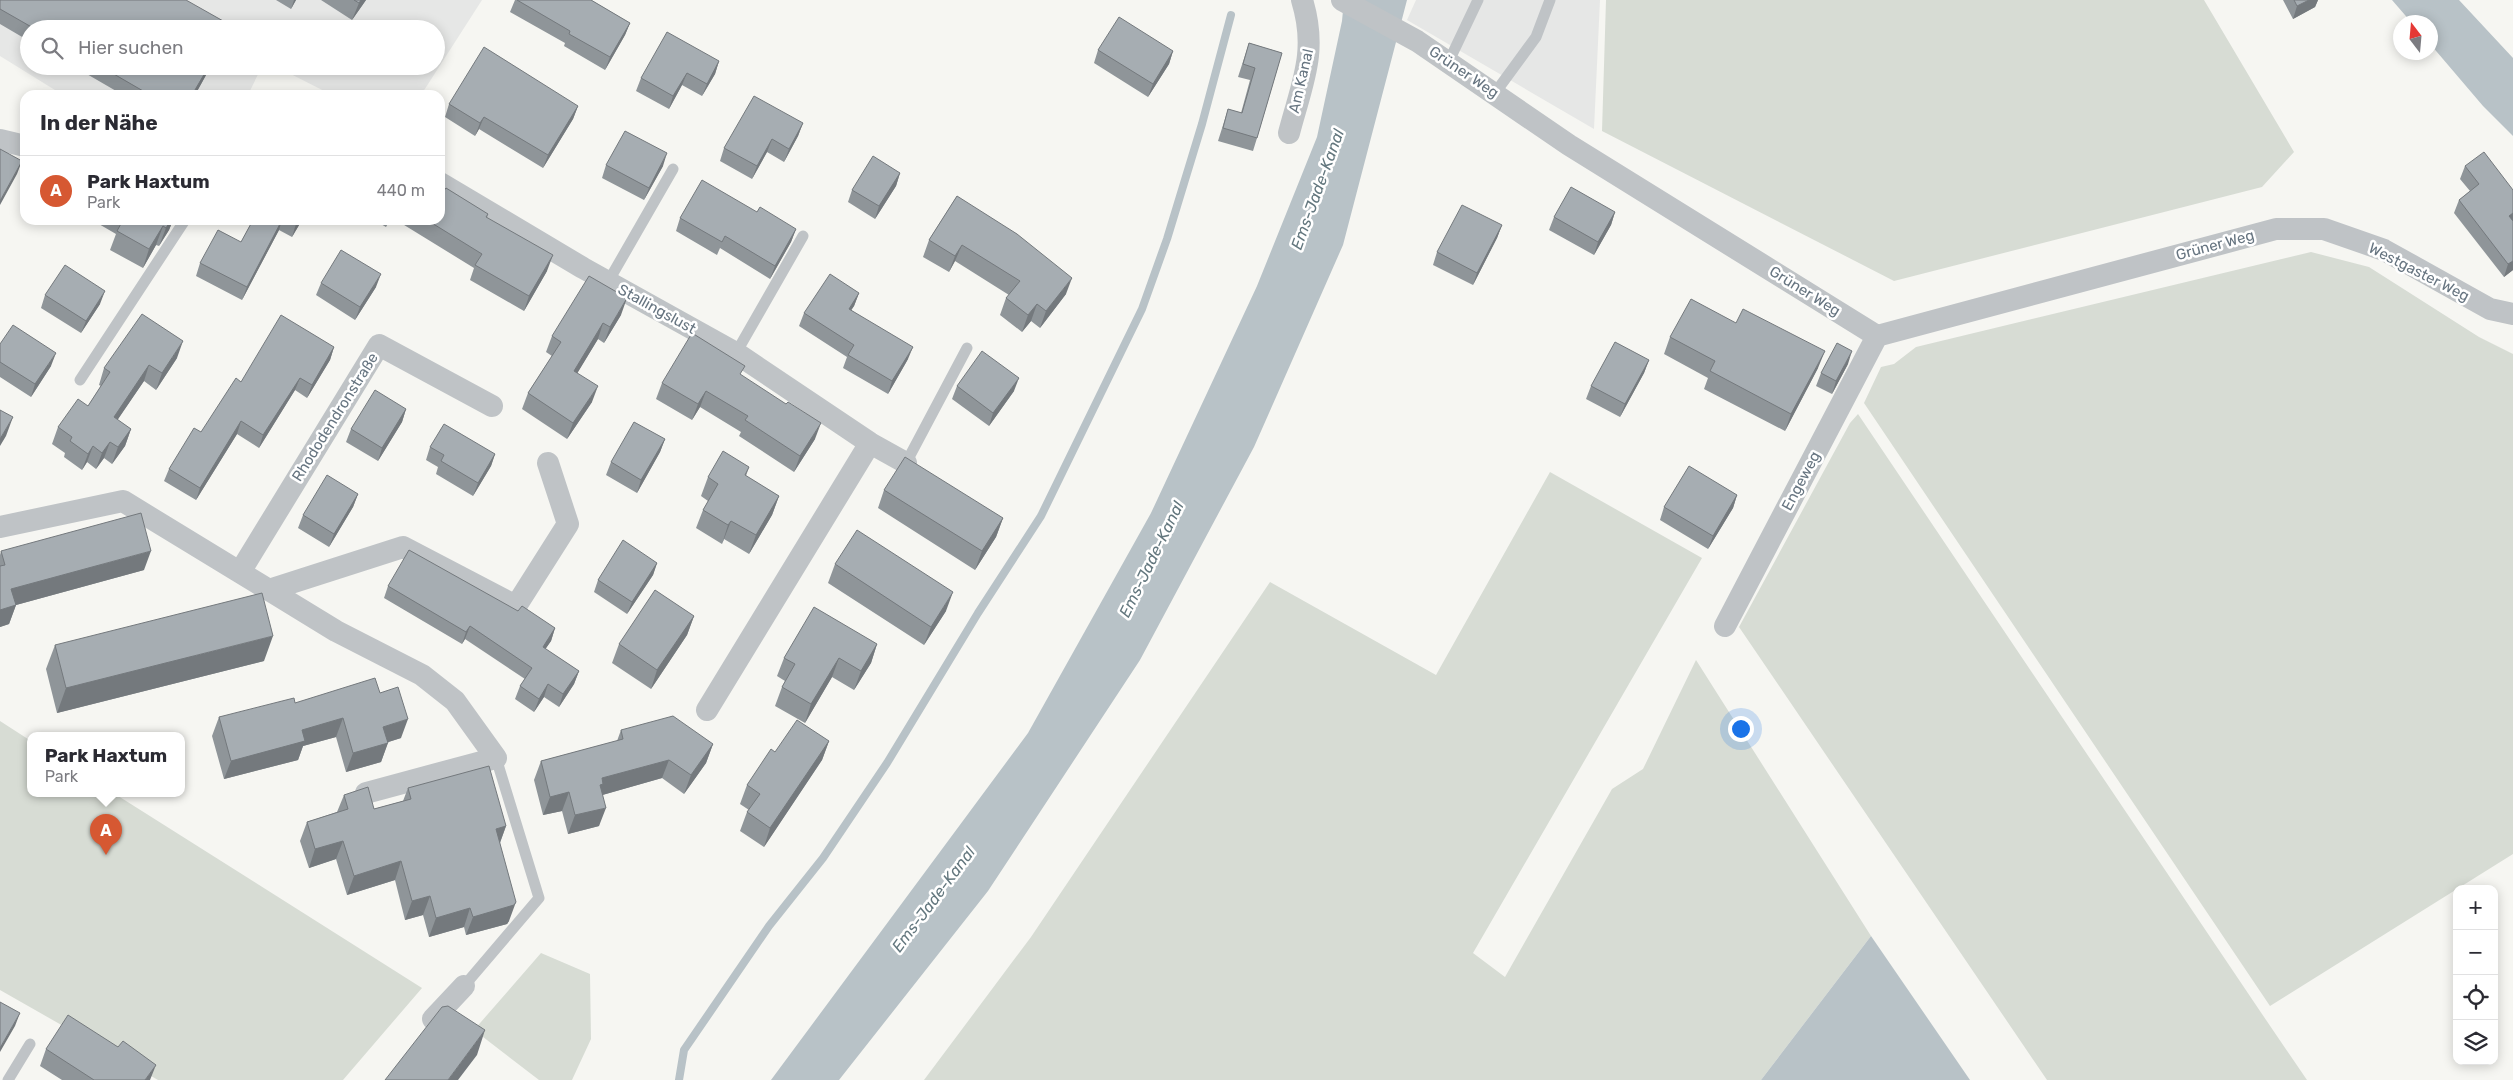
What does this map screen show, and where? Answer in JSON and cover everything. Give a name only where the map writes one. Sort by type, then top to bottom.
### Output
[{"type":"street","name":"Am Kanal","points":[[1289,133],[1310,52],[1309,24],[1302,0]]},
{"type":"street","name":"Grüner Weg","points":[[1342,0],[1417,41],[1449,61],[1568,145],[1877,336],[2276,229],[2324,229]]},
{"type":"street","points":[[0,140],[20,145]]},
{"type":"street","name":"Stallingslust","points":[[445,186],[608,282],[736,354],[870,443],[906,463]]},
{"type":"street","name":"Westgaster Weg","points":[[2324,229],[2384,250],[2490,309],[2513,314]]},
{"type":"street","name":"Engeweg","points":[[1725,626],[1877,336]]},
{"type":"street","name":"Rhododendronstraße","points":[[240,572],[380,345],[492,406]]},
{"type":"street","points":[[707,710],[870,443]]},
{"type":"street","points":[[269,590],[403,547],[516,606],[568,524],[548,463]]},
{"type":"street","points":[[0,527],[123,501],[336,631],[422,675],[455,700],[496,758],[366,793]]},
{"type":"street","points":[[433,1019],[464,986]]},
{"type":"lane","points":[[1449,61],[1478,0]]},
{"type":"lane","points":[[1495,93],[1536,37],[1550,0]]},
{"type":"lane","points":[[608,282],[673,169]]},
{"type":"lane","points":[[80,380],[182,225]]},
{"type":"lane","points":[[736,354],[803,236]]},
{"type":"lane","points":[[906,463],[967,348]]},
{"type":"lane","points":[[464,986],[538,898],[496,758]]},
{"type":"lane","points":[[8,1080],[30,1044]]},
{"type":"shaded area","points":[[0,0],[482,0],[445,58],[445,20],[20,20],[20,68],[0,56]]},
{"type":"shaded area","points":[[1416,0],[1600,0],[1594,129],[1407,20]]},
{"type":"shaded area","points":[[1606,0],[2204,0],[2294,152],[2262,187],[1894,281],[1602,131]]},
{"type":"shaded area","points":[[31,75],[258,75],[250,90],[55,90]]},
{"type":"shaded area","points":[[293,75],[434,75],[424,90],[322,90]]},
{"type":"shaded area","points":[[2311,252],[2369,267],[2479,337],[2513,354],[2513,854],[2463,885],[2453,885],[2453,892],[2270,1006],[1864,403],[1881,367],[1894,364],[1916,347]]},
{"type":"shaded area","points":[[1858,414],[2307,1080],[2047,1080],[1739,627],[1850,423]]},
{"type":"shaded area","points":[[1550,472],[1702,558],[1473,953],[1505,977],[1612,789],[1643,769],[1696,660],[1871,936],[1761,1080],[924,1080],[1031,937],[1270,582],[1436,675]]},
{"type":"shaded area","points":[[0,721],[27,738],[27,797],[120,797],[422,988],[343,1080],[158,1080],[0,990]]},
{"type":"shaded area","points":[[541,953],[590,974],[591,1039],[572,1080],[539,1080],[474,1030]]},
{"type":"water","name":"Ems-Jade-Kanal","points":[[1344,0],[1407,0],[1343,245],[1254,447],[1140,660],[988,891],[839,1080],[771,1080],[1028,733],[1151,513],[1257,286],[1317,137],[1342,21]]},
{"type":"water","points":[[2392,0],[2459,0],[2513,58],[2513,136],[2483,106],[2438,53],[2438,15],[2405,15]]},
{"type":"water","points":[[1871,936],[1970,1080],[1761,1080]]},
{"type":"building","points":[[0,0],[186,0],[221,20],[20,20],[0,9]]},
{"type":"building","points":[[517,0],[591,0],[630,23],[610,57],[569,34],[570,31]]},
{"type":"building","points":[[2294,0],[2309,0],[2297,6]]},
{"type":"building","points":[[1119,17],[1173,51],[1153,84],[1098,50]]},
{"type":"building","points":[[667,32],[719,61],[707,84],[687,73],[673,96],[641,78]]},
{"type":"building","points":[[1249,43],[1282,53],[1257,138],[1223,128],[1228,109],[1242,113],[1255,68],[1243,64]]},
{"type":"building","points":[[484,47],[578,106],[548,155],[484,117],[480,123],[449,104]]},
{"type":"building","points":[[116,75],[204,75],[195,90],[141,90]]},
{"type":"building","points":[[754,96],[803,123],[789,149],[772,139],[757,166],[724,148]]},
{"type":"building","points":[[625,131],[667,153],[649,188],[606,165]]},
{"type":"building","points":[[0,149],[20,160],[20,165],[0,201]]},
{"type":"building","points":[[2484,152],[2513,190],[2513,213],[2509,216],[2513,221],[2513,261],[2508,264],[2459,200],[2479,184],[2465,166]]},
{"type":"building","points":[[873,156],[900,173],[879,206],[852,190]]},
{"type":"building","points":[[702,180],[757,212],[760,207],[796,229],[775,266],[725,236],[722,242],[680,218]]},
{"type":"building","points":[[1571,187],[1615,212],[1598,242],[1554,217]]},
{"type":"building","points":[[446,188],[488,214],[486,217],[553,255],[529,296],[475,265],[482,254],[435,225],[445,225]]},
{"type":"building","points":[[957,196],[1017,234],[1072,278],[1046,311],[1037,304],[1028,315],[1006,298],[1020,281],[962,245],[955,256],[929,240]]},
{"type":"building","points":[[1462,205],[1502,225],[1477,273],[1437,252]]},
{"type":"building","points":[[120,225],[168,225],[166,228],[163,226],[149,249],[117,231]]},
{"type":"building","points":[[250,225],[279,225],[247,287],[200,263],[218,230],[241,242]]},
{"type":"building","points":[[341,250],[381,274],[360,307],[321,283]]},
{"type":"building","points":[[65,265],[105,291],[86,321],[45,295]]},
{"type":"building","points":[[830,274],[859,293],[849,309],[913,347],[892,381],[848,355],[854,345],[804,313]]},
{"type":"building","points":[[589,276],[627,298],[610,327],[603,323],[574,371],[598,386],[573,423],[528,393],[561,342],[552,336]]},
{"type":"building","points":[[1691,299],[1736,323],[1743,309],[1825,351],[1791,414],[1710,371],[1715,361],[1670,337]]},
{"type":"building","points":[[142,314],[183,341],[162,373],[149,365],[114,417],[131,429],[118,447],[110,442],[102,453],[93,446],[88,454],[70,441],[72,437],[58,427],[78,399],[88,406],[110,372],[104,368]]},
{"type":"building","points":[[281,315],[334,347],[312,385],[300,378],[263,435],[241,421],[200,488],[169,469],[194,428],[201,432],[236,378],[241,382]]},
{"type":"building","points":[[13,325],[56,353],[35,384],[0,362],[0,344]]},
{"type":"building","points":[[692,333],[745,366],[740,374],[786,404],[788,402],[821,423],[800,456],[745,420],[748,416],[706,391],[698,404],[662,383]]},
{"type":"building","points":[[1615,342],[1649,360],[1625,404],[1591,386]]},
{"type":"building","points":[[1837,343],[1852,351],[1836,381],[1821,373]]},
{"type":"building","points":[[982,351],[1019,378],[993,413],[957,386]]},
{"type":"building","points":[[375,390],[406,409],[382,448],[351,429]]},
{"type":"building","points":[[0,410],[13,417],[0,439]]},
{"type":"building","points":[[634,422],[665,439],[641,480],[611,462]]},
{"type":"building","points":[[444,424],[495,454],[478,483],[441,461],[444,455],[430,447]]},
{"type":"building","points":[[723,451],[749,467],[745,475],[779,496],[756,535],[731,521],[728,525],[703,510],[718,484],[708,477]]},
{"type":"building","points":[[905,457],[1003,518],[982,551],[884,490]]},
{"type":"building","points":[[1689,466],[1737,495],[1713,536],[1664,507]]},
{"type":"building","points":[[327,475],[358,494],[334,534],[303,515]]},
{"type":"building","points":[[141,513],[151,551],[11,589],[16,605],[0,610],[0,566],[5,565],[1,551]]},
{"type":"building","points":[[857,530],[953,592],[931,627],[835,564]]},
{"type":"building","points":[[623,540],[657,563],[632,602],[598,580]]},
{"type":"building","points":[[409,550],[518,611],[522,606],[555,628],[543,647],[579,671],[563,694],[548,684],[539,699],[520,686],[532,668],[470,626],[466,632],[388,586]]},
{"type":"building","points":[[655,590],[694,616],[657,670],[619,644]]},
{"type":"building","points":[[262,593],[273,636],[66,688],[55,645]]},
{"type":"building","points":[[814,607],[877,644],[861,671],[839,658],[811,704],[782,687],[795,664],[784,658]]},
{"type":"building","points":[[375,678],[380,693],[398,687],[408,719],[383,727],[388,743],[353,753],[343,718],[302,730],[305,741],[231,761],[219,717],[294,698],[295,703]]},
{"type":"building","points":[[673,716],[713,744],[691,775],[669,760],[602,778],[603,784],[600,785],[606,808],[575,815],[569,792],[550,797],[541,761],[623,739],[621,730]]},
{"type":"building","points":[[797,720],[829,741],[770,828],[747,812],[760,794],[747,785],[771,749],[775,752]]},
{"type":"building","points":[[489,766],[506,826],[496,829],[516,902],[514,905],[473,917],[470,908],[436,918],[430,896],[412,901],[401,861],[354,876],[343,841],[315,849],[307,822],[348,809],[344,795],[368,787],[374,809],[411,799],[408,788]]},
{"type":"building","points":[[0,1002],[20,1013],[0,1048]]},
{"type":"building","points":[[448,1006],[485,1030],[448,1080],[385,1080],[442,1007]]},
{"type":"building","points":[[68,1015],[118,1047],[123,1041],[156,1065],[145,1080],[94,1080],[46,1049]]},
{"type":"waterway","points":[[679,1080],[684,1050],[769,926],[823,858],[887,763],[978,613],[1041,516],[1142,309],[1167,239],[1202,124],[1231,15]]},
{"type":"place","name":"Park Haxtum","points":[[106,855]]}]
